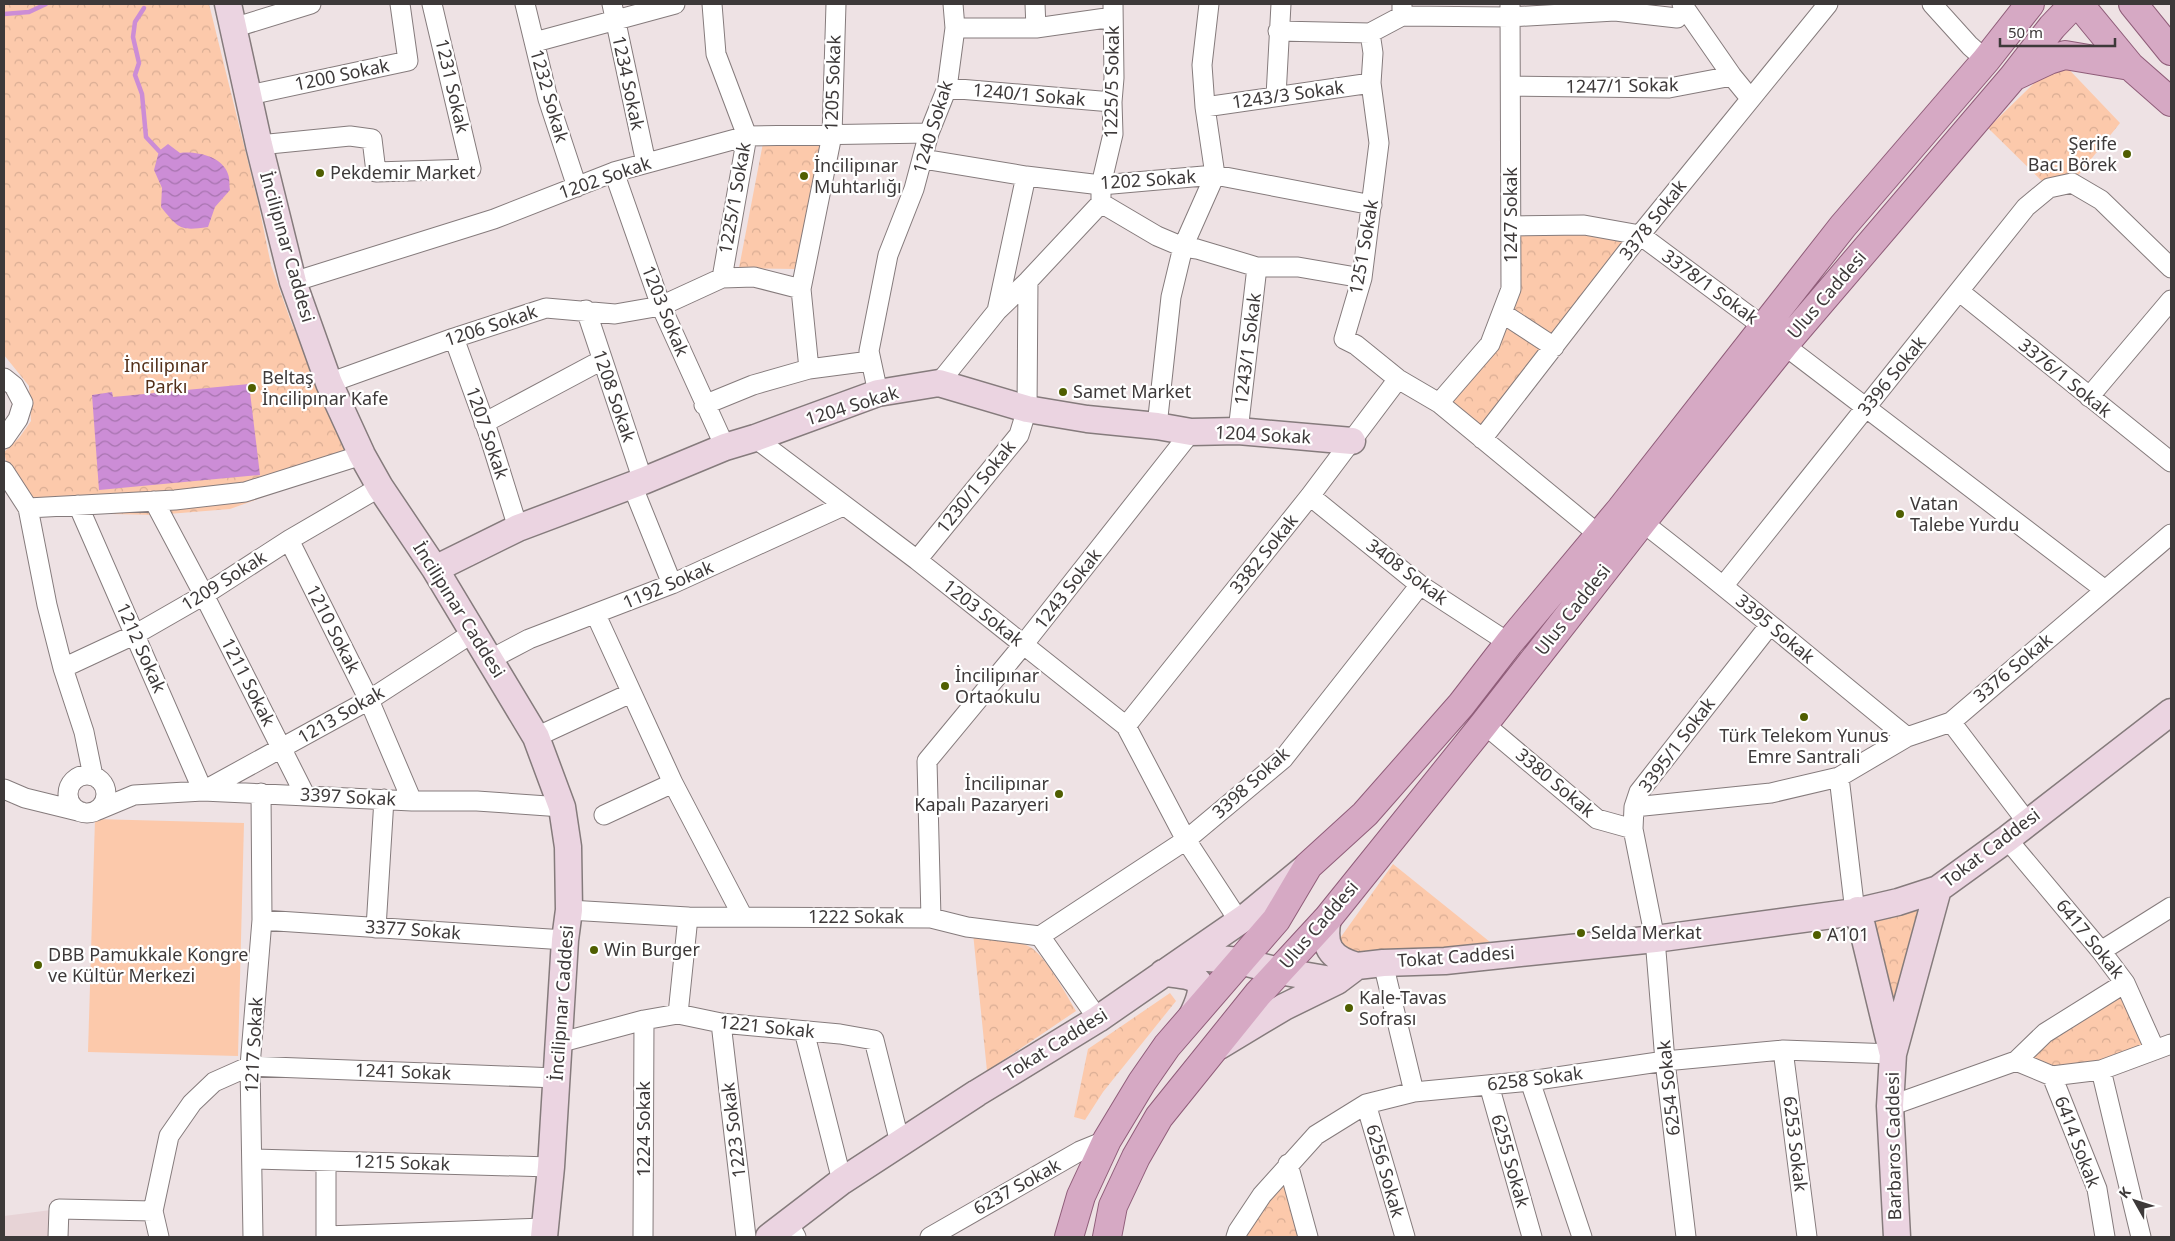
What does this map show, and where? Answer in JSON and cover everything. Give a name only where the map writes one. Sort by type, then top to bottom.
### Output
[{"type":"main road","points":[[1989,55],[2009,4]]},
{"type":"main road","name":"Ulus Caddesi","points":[[1069,1237],[1081,1196],[1107,1140],[1142,1082],[1167,1046],[1276,920],[1308,866],[1365,814],[1461,705],[1509,643],[1621,508],[1843,226],[2030,4]]},
{"type":"main road","name":"Ulus Caddesi","points":[[1107,1237],[1113,1206],[1136,1157],[1159,1117],[1212,1050],[1279,971],[1328,918],[1784,345],[2013,77],[2052,27],[2074,4]]},
{"type":"main road","points":[[2079,4],[2130,66],[2171,102]]},
{"type":"main road","points":[[2134,4],[2171,51]]},
{"type":"main road","name":"İncilipınar Caddesi","points":[[231,16],[259,145],[293,282],[329,383],[362,456],[380,487],[435,569],[536,737],[562,807],[568,847],[569,910],[565,940],[551,1167],[545,1232]]},
{"type":"main road","points":[[2013,77],[2049,60],[2066,55],[2130,66]]},
{"type":"main road","name":"1204 Sokak","points":[[435,569],[518,528],[638,483],[725,446],[755,438],[878,393],[938,383],[1027,409],[1087,419],[1157,426],[1191,432],[1238,431],[1352,441]]},
{"type":"main road","name":"Tokat Caddesi","points":[[785,1233],[842,1181],[977,1093],[1098,1019],[1189,956],[1239,961],[1279,971],[1347,974],[1383,962],[1445,961],[1655,939],[1856,911],[1898,902],[1938,889],[2008,839],[2027,822],[2171,712]]},
{"type":"main road","points":[[1189,956],[1239,921],[1308,866]]},
{"type":"main road","name":"Barbaros Caddesi","points":[[1897,1237],[1890,1106],[1893,1054],[1938,889]]},
{"type":"main road","name":"Barbaros Caddesi","points":[[1856,911],[1893,1054]]},
{"type":"main road","points":[[1212,1050],[1276,1011],[1347,974],[1344,962],[1332,954],[1326,940],[1328,918]]},
{"type":"main road","points":[[1164,973],[1191,976],[1197,979],[1200,984],[1200,998],[1190,1020]]},
{"type":"street","points":[[231,16],[311,4]]},
{"type":"street","name":"1200 Sokak","points":[[249,94],[408,61],[400,4]]},
{"type":"street","name":"1231 Sokak","points":[[259,145],[350,136],[372,139],[376,172],[471,169],[432,4]]},
{"type":"street","name":"1232 Sokak","points":[[525,4],[548,99],[577,187]]},
{"type":"street","points":[[534,42],[613,12],[675,4]]},
{"type":"street","name":"1225/1 Sokak","points":[[712,4],[716,54],[747,136],[722,278]]},
{"type":"street","name":"1205 Sokak","points":[[809,370],[802,289],[832,135],[836,4]]},
{"type":"street","name":"1240 Sokak","points":[[878,393],[869,351],[888,255],[914,189],[929,133],[947,88],[955,28],[953,4]]},
{"type":"street","points":[[1035,4],[1036,28]]},
{"type":"street","points":[[1157,426],[1171,297],[1184,247],[1216,175],[1205,107],[1202,64],[1209,4]]},
{"type":"street","points":[[1276,96],[1278,31],[1281,4]]},
{"type":"street","name":"3378 Sokak","points":[[1482,440],[1640,235],[1828,4]]},
{"type":"street","points":[[1932,4],[1970,46],[1989,55]]},
{"type":"street","points":[[1278,31],[1370,33],[1402,10],[1510,10],[1615,7],[1677,18],[1683,7],[1750,98]]},
{"type":"street","points":[[955,28],[1036,28],[1113,10]]},
{"type":"street","name":"1225/5 Sokak","points":[[938,383],[997,311],[1028,281],[1101,194],[1114,134],[1112,102],[1114,78],[1113,10]]},
{"type":"street","name":"1247 Sokak","points":[[1440,403],[1490,344],[1511,289],[1510,10]]},
{"type":"street","name":"1234 Sokak","points":[[613,12],[646,163]]},
{"type":"street","name":"1251 Sokak","points":[[1370,33],[1373,53],[1371,83],[1379,143],[1362,278],[1344,339],[1356,345],[1398,379],[1440,403],[1482,440],[1598,534]]},
{"type":"street","name":"1247/1 Sokak","points":[[1511,86],[1669,88],[1732,76]]},
{"type":"street","name":"1243/3 Sokak","points":[[1205,107],[1371,83]]},
{"type":"street","name":"1240/1 Sokak","points":[[947,88],[1112,102]]},
{"type":"street","name":"1202 Sokak","points":[[293,282],[494,219],[614,172],[747,136],[929,133]]},
{"type":"street","name":"1202 Sokak","points":[[923,160],[1026,176],[1101,194],[1216,175],[1372,205]]},
{"type":"street","name":"1203 Sokak","points":[[614,172],[661,306],[704,405],[725,446]]},
{"type":"street","name":"1225/5 Sokak","points":[[997,311],[1026,176]]},
{"type":"street","name":"3396 Sokak","points":[[1724,585],[2026,207],[2049,188],[2072,183],[2101,200],[2171,268]]},
{"type":"street","points":[[1101,194],[1157,236],[1184,247],[1197,249],[1257,267],[1298,268],[1362,278]]},
{"type":"street","name":"3378/1 Sokak","points":[[1511,226],[1584,225],[1640,235],[1764,327]]},
{"type":"street","name":"1243/1 Sokak","points":[[1238,431],[1257,267]]},
{"type":"street","name":"1206 Sokak","points":[[329,383],[454,338],[546,308],[616,314],[661,306],[722,278],[754,277],[802,289]]},
{"type":"street","points":[[1027,409],[1028,281]]},
{"type":"street","name":"3376/1 Sokak","points":[[1960,292],[2171,462]]},
{"type":"street","points":[[2089,397],[2171,300]]},
{"type":"street","name":"1208 Sokak","points":[[586,310],[638,483],[672,584]]},
{"type":"street","points":[[1502,313],[1554,347]]},
{"type":"street","name":"1207 Sokak","points":[[454,338],[484,422],[518,528]]},
{"type":"street","points":[[1784,345],[2106,590]]},
{"type":"street","points":[[484,422],[602,360]]},
{"type":"street","points":[[704,405],[753,385],[809,370],[870,361]]},
{"type":"street","points":[[4,378],[14,386],[23,403],[18,420],[4,439]]},
{"type":"street","name":"3382 Sokak","points":[[1126,726],[1310,496],[1398,379]]},
{"type":"street","name":"1230/1 Sokak","points":[[917,560],[1019,435],[1027,409]]},
{"type":"street","name":"1243 Sokak","points":[[931,918],[927,761],[1023,644],[1191,432]]},
{"type":"street","name":"1203 Sokak","points":[[755,438],[917,560],[1126,726],[1186,840],[1239,921]]},
{"type":"street","points":[[28,508],[154,501],[245,492],[362,456]]},
{"type":"street","points":[[4,471],[28,508],[46,605],[63,668],[84,732],[97,780],[105,789],[105,801],[92,812]]},
{"type":"street","name":"1209 Sokak","points":[[63,668],[136,634],[204,595],[289,540],[380,487]]},
{"type":"street","name":"3408 Sokak","points":[[1310,496],[1420,585],[1509,643]]},
{"type":"street","name":"1211 Sokak","points":[[154,501],[204,595],[305,795]]},
{"type":"street","name":"1212 Sokak","points":[[78,505],[204,791]]},
{"type":"street","name":"1192 Sokak","points":[[491,660],[529,639],[596,615],[672,584],[843,506]]},
{"type":"street","name":"3395 Sokak","points":[[1642,522],[1724,585],[1769,626],[1907,737]]},
{"type":"street","name":"3376 Sokak","points":[[1634,807],[1770,794],[1839,777],[1907,737],[1951,722],[2171,534]]},
{"type":"street","name":"1210 Sokak","points":[[289,540],[369,700],[412,801]]},
{"type":"street","name":"3398 Sokak","points":[[1040,936],[1186,840],[1283,759],[1420,585]]},
{"type":"street","points":[[596,615],[673,782],[743,917]]},
{"type":"street","name":"3395/1 Sokak","points":[[1655,939],[1633,829],[1634,807],[1639,792],[1769,626]]},
{"type":"street","name":"1213 Sokak","points":[[204,791],[282,750],[369,700],[474,632]]},
{"type":"street","points":[[536,737],[631,693]]},
{"type":"street","points":[[1951,722],[2027,822]]},
{"type":"street","name":"3380 Sokak","points":[[1484,724],[1597,819],[1633,829]]},
{"type":"street","points":[[89,753],[70,788],[70,803],[80,812],[92,812],[134,795]]},
{"type":"street","points":[[25,798],[70,788],[80,777],[97,780],[134,795]]},
{"type":"street","points":[[1839,777],[1856,911]]},
{"type":"street","points":[[604,814],[673,782]]},
{"type":"street","points":[[4,789],[25,798],[92,812]]},
{"type":"street","name":"3397 Sokak","points":[[134,795],[204,791],[412,801],[478,801],[562,807]]},
{"type":"street","name":"1217 Sokak","points":[[253,1237],[250,1066],[262,920],[261,793]]},
{"type":"street","points":[[376,928],[384,799]]},
{"type":"street","name":"6417 Sokak","points":[[2008,839],[2125,983],[2163,1047]]},
{"type":"street","points":[[2101,952],[2171,908]]},
{"type":"street","name":"1222 Sokak","points":[[569,910],[688,917],[931,918],[967,927],[1040,936]]},
{"type":"street","points":[[678,1014],[688,917]]},
{"type":"street","name":"3377 Sokak","points":[[262,920],[565,940]]},
{"type":"street","points":[[1040,936],[1098,1019]]},
{"type":"street","name":"6254 Sokak","points":[[1655,939],[1665,1061],[1686,1237]]},
{"type":"street","points":[[1383,962],[1414,1092]]},
{"type":"street","points":[[1890,1106],[2016,1061],[2045,1033],[2125,983]]},
{"type":"street","name":"1221 Sokak","points":[[558,1043],[644,1020],[678,1014],[721,1023],[874,1040],[900,1143]]},
{"type":"street","name":"1224 Sokak","points":[[644,1020],[644,1237]]},
{"type":"street","name":"1223 Sokak","points":[[721,1023],[746,1237]]},
{"type":"street","points":[[804,1031],[842,1181]]},
{"type":"street","points":[[2016,1061],[2052,1076],[2101,1070],[2163,1047]]},
{"type":"street","name":"6258 Sokak","points":[[1236,1237],[1262,1195],[1316,1135],[1366,1104],[1414,1092],[1530,1081],[1665,1061],[1783,1050],[1893,1054]]},
{"type":"street","name":"6253 Sokak","points":[[1783,1050],[1807,1237]]},
{"type":"street","points":[[159,1237],[153,1211],[169,1136],[192,1103],[214,1082],[250,1066]]},
{"type":"street","name":"1241 Sokak","points":[[250,1066],[556,1078]]},
{"type":"street","points":[[2101,1070],[2141,1237]]},
{"type":"street","name":"6414 Sokak","points":[[2052,1076],[2097,1189],[2105,1237]]},
{"type":"street","points":[[1530,1081],[1582,1237]]},
{"type":"street","name":"6255 Sokak","points":[[1489,1085],[1532,1237]]},
{"type":"street","name":"6256 Sokak","points":[[1366,1104],[1405,1237]]},
{"type":"street","name":"6237 Sokak","points":[[930,1237],[1080,1151],[1107,1140]]},
{"type":"street","name":"1215 Sokak","points":[[252,1159],[551,1167]]},
{"type":"street","points":[[326,1161],[326,1237],[545,1232]]},
{"type":"street","points":[[1288,1164],[1308,1237]]},
{"type":"street","points":[[58,1237],[59,1209],[153,1211]]},
{"type":"shaded area","points":[[59,1209],[60,1237],[4,1237],[4,1216]]},
{"type":"green space","name":"İncilipınar Parkı","points":[[4,4],[209,4],[258,202],[271,265],[291,322],[355,464],[230,509],[156,515],[18,512],[4,452],[19,438],[31,421],[29,386],[4,355]]},
{"type":"green space","points":[[2059,59],[2120,123],[2072,183],[2049,188],[1988,128]]},
{"type":"green space","points":[[763,143],[825,143],[796,269],[739,268]]},
{"type":"green space","points":[[1511,226],[1640,235],[1482,439],[1440,403],[1490,344],[1511,289]]},
{"type":"green space","points":[[95,819],[244,823],[238,1056],[88,1052]]},
{"type":"green space","points":[[1393,864],[1500,950],[1346,957],[1338,941]]},
{"type":"green space","points":[[1938,889],[1893,1054],[1858,910]]},
{"type":"green space","points":[[973,933],[1017,941],[1036,951],[1055,976],[1076,1011],[987,1071]]},
{"type":"green space","points":[[2123,992],[2147,1043],[2096,1062],[2058,1067],[2027,1057]]},
{"type":"green space","points":[[1170,993],[1176,1001],[1103,1092],[1085,1120],[1074,1117],[1088,1049]]},
{"type":"green space","points":[[1279,1181],[1292,1190],[1303,1237],[1245,1237]]},
{"type":"water","points":[[168,144],[180,153],[201,154],[214,159],[225,168],[228,174],[230,190],[215,207],[208,227],[191,229],[181,227],[161,207],[162,188],[154,170],[159,151]]},
{"type":"water","points":[[249,384],[260,475],[99,490],[92,395],[112,392],[113,397]]},
{"type":"waterway","points":[[4,14],[29,12],[46,4]]},
{"type":"waterway","points":[[144,8],[135,22],[133,37],[139,63],[135,75],[142,94],[146,137],[159,151]]},
{"type":"place","name":"Şerife Bacı Börek","points":[[2127,154]]},
{"type":"place","name":"Pekdemir Market","points":[[320,173]]},
{"type":"place","name":"İncilipınar Muhtarlığı","points":[[804,176]]},
{"type":"place","name":"Beltaş İncilipınar Kafe","points":[[252,388]]},
{"type":"place","name":"Samet Market","points":[[1063,392]]},
{"type":"place","name":"Vatan Talebe Yurdu","points":[[1900,514]]},
{"type":"place","name":"İncilipınar Ortaokulu","points":[[945,686]]},
{"type":"place","name":"Türk Telekom Yunus Emre Santrali","points":[[1804,717]]},
{"type":"place","name":"İncilipınar Kapalı Pazaryeri","points":[[1059,794]]},
{"type":"place","name":"Selda Merkat","points":[[1581,933]]},
{"type":"place","name":"A101","points":[[1817,935]]},
{"type":"place","name":"Win Burger","points":[[594,950]]},
{"type":"place","name":"DBB Pamukkale Kongre ve Kültür Merkezi","points":[[38,965]]},
{"type":"place","name":"Kale-Tavas Sofrası","points":[[1349,1008]]}]
